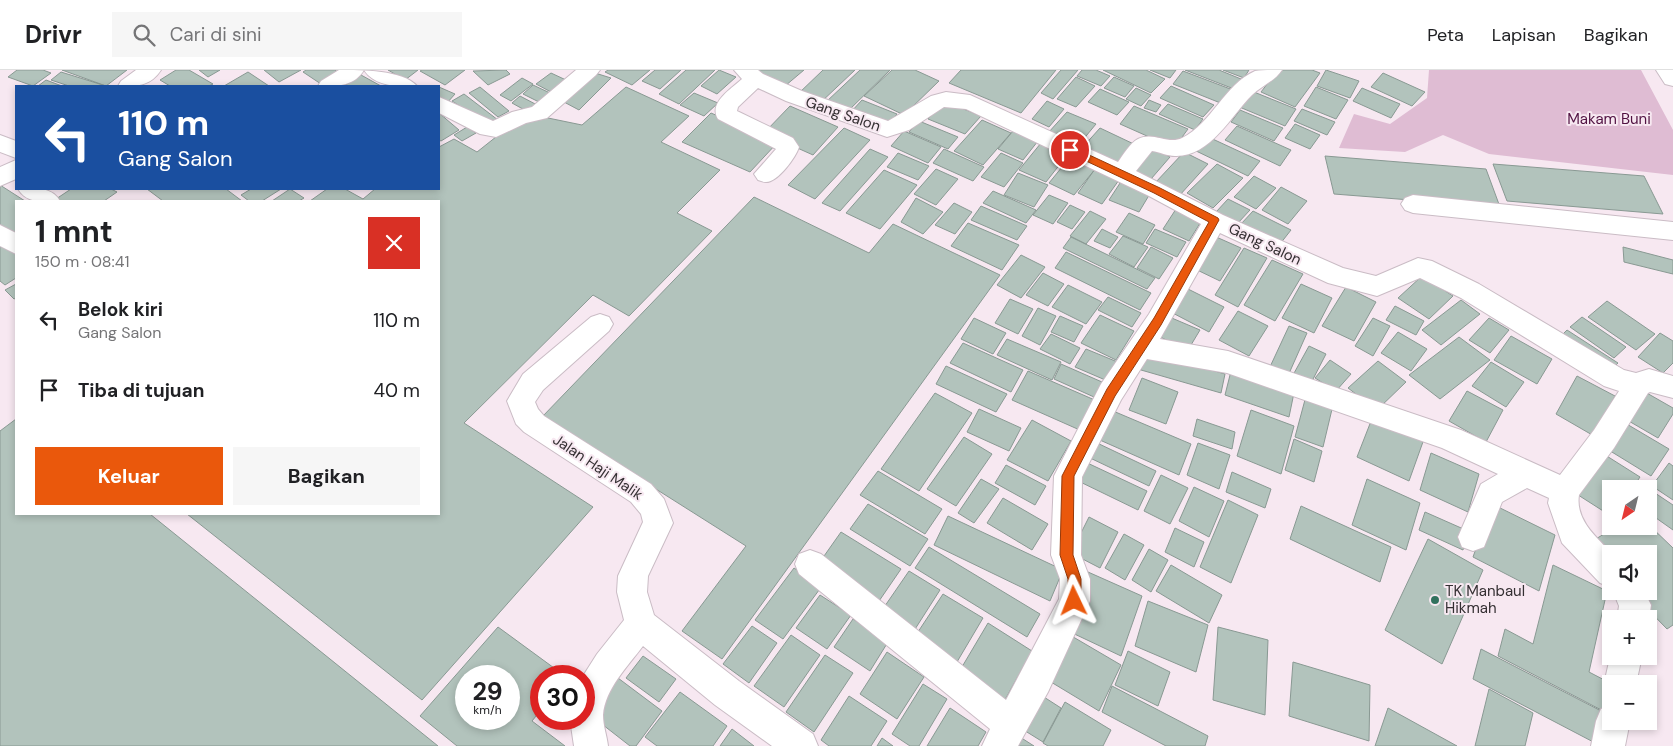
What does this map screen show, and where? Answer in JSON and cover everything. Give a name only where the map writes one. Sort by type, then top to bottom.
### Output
[{"type":"street","points":[[331,85],[354,70]]},
{"type":"street","points":[[375,70],[404,85]]},
{"type":"street","points":[[440,105],[488,129],[496,129],[520,117],[544,110],[589,70]]},
{"type":"street","points":[[1120,173],[1145,145],[1157,143],[1177,149],[1196,141],[1208,132],[1246,88],[1271,70]]},
{"type":"street","points":[[1667,70],[1673,79]]},
{"type":"street","points":[[750,74],[727,105],[726,114],[788,147],[786,153],[766,174]]},
{"type":"street","name":"Gang Salon","points":[[750,74],[794,96],[887,129],[896,128],[939,101],[970,102],[1320,269],[1370,286],[1383,285],[1418,268],[1432,271],[1470,291],[1614,378],[1638,385],[1649,380],[1673,386]]},
{"type":"street","points":[[0,143],[15,150]]},
{"type":"street","points":[[32,190],[46,200]]},
{"type":"street","points":[[1413,204],[1673,231]]},
{"type":"street","points":[[810,564],[1005,736],[1036,680],[1074,601],[1075,579],[1066,555],[1068,476],[1111,392],[1158,322],[1214,220]]},
{"type":"street","points":[[0,234],[15,244]]},
{"type":"street","name":"Jalan Haji Malik","points":[[600,324],[532,382],[521,401],[526,416],[534,424],[641,493],[654,508],[658,523],[636,568],[632,592],[642,624]]},
{"type":"street","points":[[1141,346],[1228,362],[1451,439],[1565,491]]},
{"type":"street","points":[[1602,563],[1573,532],[1563,503],[1565,491],[1604,439],[1638,385]]},
{"type":"street","points":[[1473,537],[1491,493],[1527,473]]},
{"type":"street","points":[[591,746],[586,720],[589,701],[603,674],[642,624],[727,693],[801,746]]},
{"type":"street","points":[[1608,746],[1611,730]]},
{"type":"green space","name":"Makam Buni","points":[[1429,70],[1641,70],[1673,130],[1673,175],[1489,154],[1443,135],[1405,152],[1339,148],[1354,114],[1390,124],[1427,98]]},
{"type":"building","points":[[17,70],[43,70],[51,73],[34,85],[8,77]]},
{"type":"building","points":[[62,70],[127,70],[107,85]]},
{"type":"building","points":[[176,70],[189,70],[213,84],[168,85],[160,80]]},
{"type":"building","points":[[199,70],[220,70],[208,77]]},
{"type":"building","points":[[264,70],[301,70],[279,82]]},
{"type":"building","points":[[306,70],[335,70],[342,75],[322,85],[303,72]]},
{"type":"building","points":[[388,70],[418,70],[405,80]]},
{"type":"building","points":[[465,70],[445,85],[420,71]]},
{"type":"building","points":[[506,70],[510,74],[488,85],[473,71]]},
{"type":"building","points":[[608,70],[650,70],[632,85],[605,72]]},
{"type":"building","points":[[655,70],[681,70],[660,89],[642,81]]},
{"type":"building","points":[[686,70],[715,70],[679,104],[659,94]]},
{"type":"building","points":[[719,70],[736,77],[717,94],[701,86]]},
{"type":"building","points":[[759,70],[804,70],[785,86],[756,72]]},
{"type":"building","points":[[823,70],[855,70],[819,104],[798,94]]},
{"type":"building","points":[[860,70],[890,70],[847,112],[826,102]]},
{"type":"building","points":[[892,70],[915,70],[939,81],[904,115],[864,96]]},
{"type":"building","points":[[961,70],[1056,70],[1021,113],[949,83]]},
{"type":"building","points":[[1061,70],[1078,70],[1053,99],[1041,93]]},
{"type":"building","points":[[1082,70],[1096,70],[1110,76],[1101,86],[1077,76]]},
{"type":"building","points":[[1103,70],[1146,70],[1165,79],[1151,93]]},
{"type":"building","points":[[1150,70],[1176,70],[1170,78]]},
{"type":"building","points":[[1185,70],[1219,70],[1241,79],[1234,89]]},
{"type":"building","points":[[1223,70],[1249,70],[1244,78]]},
{"type":"building","points":[[1278,70],[1312,70],[1320,73],[1295,107],[1261,92]]},
{"type":"building","points":[[1326,70],[1359,81],[1350,98],[1317,86]]},
{"type":"building","points":[[1183,71],[1233,90],[1223,104],[1173,84]]},
{"type":"building","points":[[61,72],[103,85],[66,85],[51,80]]},
{"type":"building","points":[[248,72],[268,85],[226,85]]},
{"type":"building","points":[[551,73],[566,80],[551,92],[536,84]]},
{"type":"building","points":[[595,73],[611,78],[579,110],[564,102]]},
{"type":"building","points":[[1383,73],[1425,92],[1412,106],[1371,87]]},
{"type":"building","points":[[361,75],[379,85],[346,85]]},
{"type":"building","points":[[1076,77],[1095,86],[1076,107],[1057,99]]},
{"type":"building","points":[[1114,77],[1134,86],[1125,97],[1104,88]]},
{"type":"building","points":[[522,78],[533,84],[511,101],[500,95]]},
{"type":"building","points":[[46,80],[59,85],[39,85]]},
{"type":"building","points":[[533,85],[550,93],[539,102],[523,94]]},
{"type":"building","points":[[1171,86],[1214,105],[1203,117],[1160,98]]},
{"type":"building","points":[[440,87],[455,94],[447,103],[440,100]]},
{"type":"building","points":[[480,87],[509,111],[498,117],[469,93]]},
{"type":"building","points":[[626,87],[689,116],[661,142],[720,170],[677,213],[712,231],[629,316],[593,295],[464,423],[593,507],[422,700],[188,515],[440,515],[440,200],[311,200],[326,190],[347,190],[363,199],[374,190],[440,190],[440,146],[454,139],[477,152],[511,125],[548,118],[582,125]]},
{"type":"building","points":[[1316,87],[1348,100],[1336,119],[1304,106]]},
{"type":"building","points":[[1136,88],[1151,95],[1141,106],[1126,99]]},
{"type":"building","points":[[1362,88],[1400,104],[1391,118],[1353,101]]},
{"type":"building","points":[[1100,89],[1129,102],[1117,115],[1088,102]]},
{"type":"building","points":[[1249,90],[1296,109],[1285,126],[1237,106]]},
{"type":"building","points":[[694,93],[718,103],[704,116],[680,105]]},
{"type":"building","points":[[464,94],[498,120],[489,125],[452,101]]},
{"type":"building","points":[[520,96],[539,106],[530,113],[512,103]]},
{"type":"building","points":[[862,100],[897,114],[885,128],[850,113]]},
{"type":"building","points":[[1149,100],[1161,105],[1156,112],[1144,108]]},
{"type":"building","points":[[944,101],[981,116],[965,134],[928,119]]},
{"type":"building","points":[[1047,101],[1064,109],[1049,127],[1032,119]]},
{"type":"building","points":[[1168,104],[1203,119],[1195,130],[1159,114]]},
{"type":"building","points":[[790,106],[838,127],[813,155],[764,133]]},
{"type":"building","points":[[1134,106],[1188,129],[1174,148],[1120,124]]},
{"type":"building","points":[[1302,109],[1335,122],[1327,135],[1294,121]]},
{"type":"building","points":[[1240,110],[1283,128],[1274,141],[1231,122]]},
{"type":"building","points":[[1067,112],[1096,124],[1077,147],[1048,133]]},
{"type":"building","points":[[711,113],[778,142],[750,172],[682,142]]},
{"type":"building","points":[[440,114],[459,130],[440,140]]},
{"type":"building","points":[[982,120],[1011,133],[983,165],[954,151]]},
{"type":"building","points":[[919,121],[958,137],[948,149],[909,132]]},
{"type":"building","points":[[1295,124],[1320,135],[1310,149],[1285,138]]},
{"type":"building","points":[[1237,126],[1291,150],[1280,166],[1225,140]]},
{"type":"building","points":[[467,127],[476,133],[462,141],[454,135]]},
{"type":"building","points":[[844,128],[870,140],[815,199],[788,185]]},
{"type":"building","points":[[1100,128],[1138,146],[1121,167],[1082,148]]},
{"type":"building","points":[[904,131],[941,147],[928,163],[891,146]]},
{"type":"building","points":[[1013,131],[1038,141],[1023,160],[998,149]]},
{"type":"building","points":[[1204,135],[1260,161],[1248,176],[1192,149]]},
{"type":"building","points":[[1041,143],[1068,154],[1046,182],[1019,170]]},
{"type":"building","points":[[1149,146],[1170,157],[1151,179],[1130,168]]},
{"type":"building","points":[[870,149],[888,157],[840,211],[822,203]]},
{"type":"building","points":[[944,149],[984,167],[973,181],[933,163]]},
{"type":"building","points":[[1184,152],[1208,164],[1179,196],[1155,183]]},
{"type":"building","points":[[898,153],[929,166],[918,180],[887,167]]},
{"type":"building","points":[[1001,153],[1023,163],[1004,187],[981,177]]},
{"type":"building","points":[[1071,156],[1096,168],[1074,195],[1049,183]]},
{"type":"building","points":[[1325,156],[1486,169],[1500,207],[1334,194]]},
{"type":"building","points":[[1217,164],[1243,178],[1213,208],[1187,193]]},
{"type":"building","points":[[1493,164],[1644,176],[1663,214],[1507,201]]},
{"type":"building","points":[[936,169],[958,179],[936,205],[914,194]]},
{"type":"building","points":[[1095,169],[1119,180],[1102,204],[1078,193]]},
{"type":"building","points":[[884,170],[917,185],[880,229],[846,213]]},
{"type":"building","points":[[1018,173],[1048,185],[1034,207],[1004,195]]},
{"type":"building","points":[[1254,176],[1276,188],[1256,209],[1234,197]]},
{"type":"building","points":[[1122,180],[1151,192],[1139,212],[1109,200]]},
{"type":"building","points":[[0,185],[23,200],[15,200],[15,240],[0,230]]},
{"type":"building","points":[[1281,187],[1307,201],[1288,224],[1262,210]]},
{"type":"building","points":[[70,190],[113,190],[117,192],[105,200],[56,199]]},
{"type":"building","points":[[148,190],[227,190],[241,200],[162,200]]},
{"type":"building","points":[[249,190],[279,190],[264,200],[248,200],[241,195]]},
{"type":"building","points":[[288,190],[304,198],[301,200],[274,200]]},
{"type":"building","points":[[993,191],[1036,210],[1026,223],[983,203]]},
{"type":"building","points":[[1049,195],[1068,203],[1053,224],[1033,215]]},
{"type":"building","points":[[754,197],[869,253],[893,224],[1000,275],[722,659],[682,631],[746,546],[542,417]]},
{"type":"building","points":[[916,198],[943,212],[923,234],[901,222]]},
{"type":"building","points":[[1228,199],[1250,210],[1238,223],[1216,212]]},
{"type":"building","points":[[954,203],[972,212],[955,234],[935,225]]},
{"type":"building","points":[[1070,205],[1085,212],[1072,229],[1057,222]]},
{"type":"building","points":[[981,206],[1027,226],[1017,240],[971,220]]},
{"type":"building","points":[[1176,209],[1202,220],[1189,241],[1163,229]]},
{"type":"building","points":[[1090,211],[1106,219],[1086,244],[1070,236]]},
{"type":"building","points":[[1253,211],[1291,230],[1280,244],[1241,224]]},
{"type":"building","points":[[1129,213],[1155,225],[1143,244],[1116,232]]},
{"type":"building","points":[[968,223],[1019,245],[1002,270],[951,246]]},
{"type":"building","points":[[1102,229],[1118,237],[1110,248],[1094,241]]},
{"type":"building","points":[[1155,229],[1186,242],[1177,257],[1146,243]]},
{"type":"building","points":[[1123,236],[1148,247],[1134,267],[1109,254]]},
{"type":"building","points":[[1214,236],[1241,248],[1220,281],[1193,268]]},
{"type":"building","points":[[1071,237],[1155,278],[1147,289],[1063,248]]},
{"type":"building","points":[[0,242],[15,253],[15,279],[5,285],[0,281]]},
{"type":"building","points":[[1151,247],[1173,258],[1159,279],[1137,268]]},
{"type":"building","points":[[1623,247],[1673,260],[1673,274],[1624,262]]},
{"type":"building","points":[[1244,248],[1267,258],[1238,307],[1215,295]]},
{"type":"building","points":[[1066,252],[1151,293],[1140,310],[1055,268]]},
{"type":"building","points":[[1021,255],[1045,267],[1021,298],[997,285]]},
{"type":"building","points":[[1272,260],[1303,274],[1275,321],[1244,305]]},
{"type":"building","points":[[1043,273],[1064,284],[1048,306],[1026,295]]},
{"type":"building","points":[[1422,276],[1453,296],[1429,319],[1398,298]]},
{"type":"building","points":[[1301,284],[1332,298],[1314,333],[1282,318]]},
{"type":"building","points":[[15,285],[15,298],[14,299],[5,290]]},
{"type":"building","points":[[1068,285],[1102,302],[1086,324],[1052,307]]},
{"type":"building","points":[[1182,286],[1224,307],[1209,332],[1167,310]]},
{"type":"building","points":[[1346,287],[1376,302],[1354,341],[1322,326]]},
{"type":"building","points":[[1108,297],[1141,313],[1132,327],[1098,310]]},
{"type":"building","points":[[1010,299],[1033,309],[1018,334],[995,323]]},
{"type":"building","points":[[1461,300],[1480,314],[1441,345],[1422,330]]},
{"type":"building","points":[[1607,301],[1655,334],[1636,350],[1588,317]]},
{"type":"building","points":[[1395,306],[1424,321],[1416,335],[1386,320]]},
{"type":"building","points":[[1038,308],[1056,316],[1040,345],[1022,336]]},
{"type":"building","points":[[1238,311],[1268,326],[1249,356],[1219,340]]},
{"type":"building","points":[[1100,315],[1134,331],[1116,360],[1081,343]]},
{"type":"building","points":[[1060,316],[1083,326],[1074,342],[1051,332]]},
{"type":"building","points":[[1167,316],[1200,330],[1188,350],[1158,336]]},
{"type":"building","points":[[1582,317],[1626,347],[1614,358],[1570,327]]},
{"type":"building","points":[[974,318],[1006,333],[993,354],[961,339]]},
{"type":"building","points":[[1373,318],[1390,326],[1373,356],[1355,346]]},
{"type":"building","points":[[1489,318],[1509,330],[1490,353],[1469,340]]},
{"type":"building","points":[[1289,326],[1307,333],[1287,378],[1269,369]]},
{"type":"building","points":[[1567,330],[1618,363],[1609,372],[1558,339]]},
{"type":"building","points":[[1398,332],[1427,349],[1411,371],[1381,353]]},
{"type":"building","points":[[1660,333],[1673,341],[1673,363],[1663,373],[1638,357]]},
{"type":"building","points":[[1051,334],[1080,348],[1070,364],[1040,349]]},
{"type":"building","points":[[1511,336],[1552,359],[1537,384],[1494,360]]},
{"type":"building","points":[[1459,337],[1490,360],[1440,399],[1409,375]]},
{"type":"building","points":[[1007,339],[1061,362],[1052,380],[997,355]]},
{"type":"building","points":[[963,343],[1023,370],[1011,392],[950,363]]},
{"type":"building","points":[[1309,346],[1326,354],[1311,383],[1293,375]]},
{"type":"building","points":[[1086,349],[1120,363],[1110,382],[1075,367]]},
{"type":"building","points":[[1146,351],[1225,374],[1221,393],[1141,370]]},
{"type":"building","points":[[1330,360],[1351,374],[1336,391],[1315,378]]},
{"type":"building","points":[[1378,361],[1406,382],[1377,410],[1348,388]]},
{"type":"building","points":[[1491,362],[1524,382],[1506,407],[1472,386]]},
{"type":"building","points":[[1061,364],[1102,382],[1094,397],[1054,379]]},
{"type":"building","points":[[946,366],[1007,394],[996,412],[936,384]]},
{"type":"building","points":[[1232,367],[1295,388],[1289,417],[1225,395]]},
{"type":"building","points":[[1028,371],[1097,401],[1082,431],[1012,400]]},
{"type":"building","points":[[1577,376],[1615,396],[1594,436],[1556,414]]},
{"type":"building","points":[[1142,378],[1178,392],[1166,424],[1129,410]]},
{"type":"building","points":[[1467,391],[1503,410],[1486,442],[1449,421]]},
{"type":"building","points":[[1645,392],[1673,408],[1673,414],[1658,438],[1627,420]]},
{"type":"building","points":[[935,393],[972,413],[919,491],[881,469]]},
{"type":"building","points":[[1306,396],[1333,405],[1323,447],[1295,437]]},
{"type":"building","points":[[1106,408],[1191,444],[1179,475],[1093,437]]},
{"type":"building","points":[[979,409],[1021,428],[1009,451],[967,432]]},
{"type":"building","points":[[1251,410],[1294,426],[1281,474],[1237,456]]},
{"type":"building","points":[[1373,416],[1424,439],[1409,481],[1357,457]]},
{"type":"building","points":[[1197,419],[1235,432],[1232,449],[1193,436]]},
{"type":"building","points":[[15,420],[15,515],[151,515],[438,746],[0,746],[0,431]]},
{"type":"building","points":[[1032,420],[1071,441],[1048,481],[1007,460]]},
{"type":"building","points":[[1625,423],[1669,449],[1651,476],[1607,449]]},
{"type":"building","points":[[964,437],[992,454],[956,506],[927,489]]},
{"type":"building","points":[[1294,439],[1322,451],[1314,482],[1285,470]]},
{"type":"building","points":[[1095,442],[1156,471],[1149,486],[1088,457]]},
{"type":"building","points":[[1198,443],[1230,455],[1219,489],[1187,475]]},
{"type":"building","points":[[1431,453],[1479,474],[1468,512],[1420,490]]},
{"type":"building","points":[[1602,453],[1640,477],[1638,480],[1602,480],[1602,510],[1575,493]]},
{"type":"building","points":[[1081,460],[1147,491],[1138,510],[1072,478]]},
{"type":"building","points":[[1669,463],[1673,466],[1673,500],[1658,490],[1658,480],[1656,480]]},
{"type":"building","points":[[1006,465],[1046,486],[1035,505],[995,483]]},
{"type":"building","points":[[878,471],[942,509],[925,534],[860,495]]},
{"type":"building","points":[[1232,472],[1271,489],[1265,508],[1226,492]]},
{"type":"building","points":[[1161,475],[1188,488],[1170,524],[1144,511]]},
{"type":"building","points":[[981,479],[999,489],[974,523],[958,513]]},
{"type":"building","points":[[1367,479],[1420,503],[1406,550],[1352,525]]},
{"type":"building","points":[[1194,487],[1224,501],[1209,537],[1179,521]]},
{"type":"building","points":[[1658,495],[1673,505],[1673,530],[1658,519]]},
{"type":"building","points":[[1003,498],[1048,524],[1032,550],[987,523]]},
{"type":"building","points":[[1228,500],[1258,515],[1231,583],[1200,567]]},
{"type":"building","points":[[868,504],[928,539],[910,566],[850,529]]},
{"type":"building","points":[[1492,504],[1555,535],[1539,591],[1473,557]]},
{"type":"building","points":[[1301,506],[1391,547],[1380,582],[1290,539]]},
{"type":"building","points":[[1425,512],[1468,531],[1463,550],[1419,530]]},
{"type":"building","points":[[948,516],[1063,570],[1050,601],[934,545]]},
{"type":"building","points":[[1089,517],[1118,532],[1100,568],[1071,553]]},
{"type":"building","points":[[1175,528],[1204,542],[1194,567],[1165,552]]},
{"type":"building","points":[[841,532],[901,569],[877,604],[817,566]]},
{"type":"building","points":[[1124,534],[1144,545],[1125,580],[1105,568]]},
{"type":"building","points":[[1658,534],[1673,548],[1673,625],[1667,629],[1657,619],[1657,610],[1648,610],[1639,600],[1657,600],[1657,545],[1602,545],[1602,562],[1586,545],[1602,535]]},
{"type":"building","name":"TK Manbaul Hikmah","points":[[1428,539],[1483,570],[1442,664],[1385,630]]},
{"type":"building","points":[[929,547],[1040,614],[1027,637],[915,568]]},
{"type":"building","points":[[1149,549],[1168,560],[1151,592],[1132,580]]},
{"type":"building","points":[[1171,565],[1222,595],[1209,623],[1156,591]]},
{"type":"building","points":[[1553,565],[1602,589],[1602,600],[1605,600],[1589,672],[1602,679],[1602,710],[1498,656],[1505,629],[1533,644]]},
{"type":"building","points":[[794,568],[822,586],[783,639],[755,620]]},
{"type":"building","points":[[909,571],[940,590],[910,637],[878,616]]},
{"type":"building","points":[[1088,572],[1142,596],[1121,656],[1066,630]]},
{"type":"building","points":[[943,594],[983,618],[954,667],[912,641]]},
{"type":"building","points":[[820,595],[851,615],[827,649],[796,628]]},
{"type":"building","points":[[1148,601],[1208,625],[1196,672],[1135,646]]},
{"type":"building","points":[[853,619],[888,642],[870,671],[834,647]]},
{"type":"building","points":[[988,623],[1032,651],[1001,707],[956,677]]},
{"type":"building","points":[[752,626],[777,643],[749,683],[723,664]]},
{"type":"building","points":[[498,627],[550,665],[530,665],[530,730],[544,730],[565,746],[457,746],[420,716],[455,676],[455,730],[520,730],[520,665],[465,665]]},
{"type":"building","points":[[1218,627],[1268,640],[1265,715],[1213,700]]},
{"type":"building","points":[[1063,631],[1121,665],[1099,711],[1041,676]]},
{"type":"building","points":[[791,635],[820,655],[784,707],[754,686]]},
{"type":"building","points":[[1481,649],[1602,711],[1602,730],[1604,730],[1601,746],[1473,679]]},
{"type":"building","points":[[1128,651],[1170,672],[1158,706],[1115,685]]},
{"type":"building","points":[[887,652],[924,677],[897,719],[860,694]]},
{"type":"building","points":[[825,655],[853,673],[814,732],[786,712]]},
{"type":"building","points":[[643,656],[676,679],[659,702],[626,678]]},
{"type":"building","points":[[1293,662],[1370,685],[1369,741],[1289,716]]},
{"type":"building","points":[[618,678],[662,711],[636,746],[630,746],[595,719],[595,707]]},
{"type":"building","points":[[923,684],[947,699],[919,746],[910,746],[892,734]]},
{"type":"building","points":[[1112,686],[1208,736],[1205,746],[1166,746],[1102,712]]},
{"type":"building","points":[[1489,689],[1533,713],[1525,746],[1475,746]]},
{"type":"building","points":[[1033,690],[1061,708],[1043,742],[1014,724]]},
{"type":"building","points":[[680,692],[727,726],[713,746],[657,746],[645,737]]},
{"type":"building","points":[[849,696],[887,721],[871,746],[829,746],[821,740]]},
{"type":"building","points":[[1065,702],[1111,730],[1103,746],[1048,746],[1043,743]]},
{"type":"building","points":[[950,708],[986,732],[978,746],[927,746]]},
{"type":"building","points":[[1388,708],[1457,746],[1375,746]]},
{"type":"building","points":[[732,729],[754,746],[720,746]]},
{"type":"building","points":[[1009,730],[1034,746],[1000,746]]},
{"type":"building","points":[[882,738],[893,746],[877,746]]},
{"type":"place","name":"TK Manbaul Hikmah","points":[[1435,600]]},
{"type":"route","points":[[1070,150],[1157,190],[1214,220],[1158,322],[1111,392],[1068,476],[1066,555],[1075,579],[1074,601]]}]
